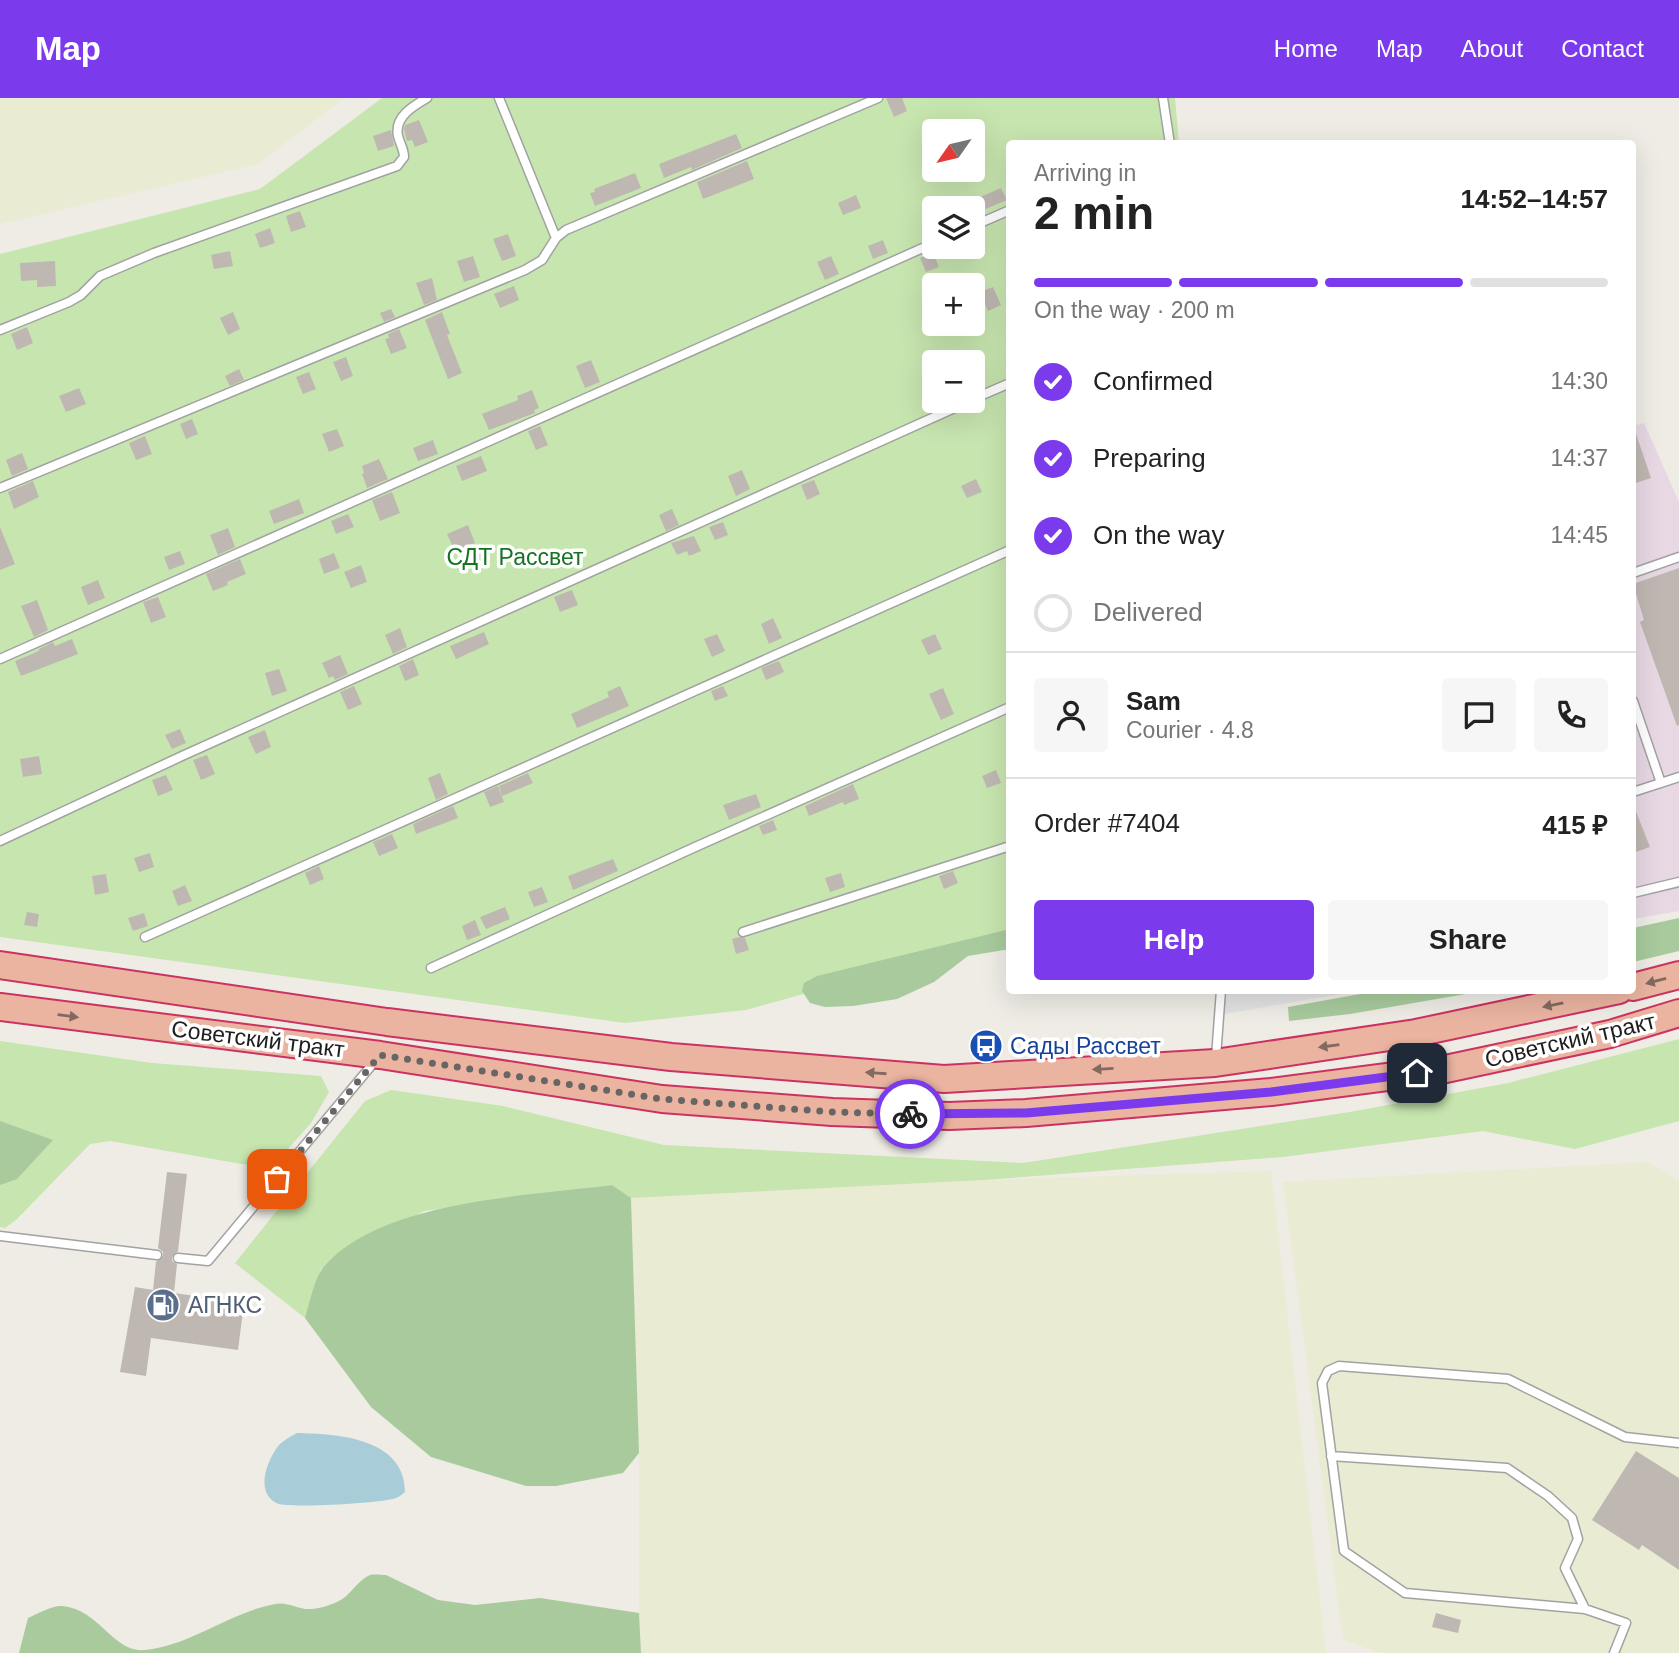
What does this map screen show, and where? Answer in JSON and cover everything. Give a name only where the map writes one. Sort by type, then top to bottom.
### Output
[{"type":"highway","name":"Советский тракт","points":[[0,965],[387,1022],[671,1057],[944,1079],[1215,1063],[1416,1033],[1600,994]]},
{"type":"highway","name":"Советский тракт","points":[[1636,986],[1679,975]]},
{"type":"highway","name":"Советский тракт","points":[[0,1007],[380,1055],[662,1099],[832,1112],[949,1115],[1013,1114],[1271,1092],[1441,1070],[1610,1034],[1679,1013]]},
{"type":"lane","points":[[0,330],[69,302],[81,295],[100,276],[153,253],[397,166],[404,158],[397,133],[399,124],[409,109],[427,98]]},
{"type":"lane","points":[[499,98],[556,238]]},
{"type":"lane","points":[[0,488],[525,270],[542,260],[556,238],[566,230],[878,98]]},
{"type":"lane","points":[[1164,98],[1169,140]]},
{"type":"lane","points":[[985,220],[1006,211]]},
{"type":"lane","points":[[0,659],[922,248]]},
{"type":"lane","points":[[985,394],[1006,385]]},
{"type":"lane","points":[[0,841],[943,413]]},
{"type":"lane","points":[[145,937],[1006,552]]},
{"type":"lane","points":[[1636,572],[1679,557]]},
{"type":"lane","points":[[431,968],[1006,709]]},
{"type":"lane","points":[[1636,710],[1661,783]]},
{"type":"lane","points":[[1636,791],[1679,776]]},
{"type":"lane","points":[[743,932],[1006,847]]},
{"type":"lane","points":[[1636,893],[1679,882]]},
{"type":"lane","points":[[1215,1063],[1221,994]]},
{"type":"lane","points":[[178,1258],[208,1261],[380,1055]]},
{"type":"lane","points":[[0,1236],[157,1255]]},
{"type":"lane","points":[[1614,1653],[1626,1623],[1585,1609],[1405,1594],[1344,1551],[1322,1382],[1328,1371],[1339,1366],[1508,1379],[1625,1437],[1679,1443]]},
{"type":"lane","points":[[1331,1456],[1507,1468],[1548,1496],[1572,1518],[1578,1539],[1565,1568],[1585,1609]]},
{"type":"shaded area","points":[[1644,423],[1679,502],[1679,911],[1636,918],[1636,425]]},
{"type":"shaded area","points":[[1220,994],[1341,994],[1217,1015]]},
{"type":"green space","points":[[0,98],[344,98],[258,164],[0,224]]},
{"type":"green space","name":"СДТ Рассвет","points":[[382,98],[1175,98],[1179,140],[1006,140],[1006,938],[746,1010],[625,1023],[0,937],[0,254],[260,189]]},
{"type":"green space","points":[[1679,918],[1679,951],[1636,961],[1636,927]]},
{"type":"green space","points":[[1006,930],[1006,950],[968,956],[934,982],[897,999],[853,1006],[825,1007],[810,1003],[802,991],[804,983],[817,976]]},
{"type":"green space","points":[[1360,994],[1466,994],[1350,1014],[1289,1021],[1288,1007]]},
{"type":"green space","points":[[1679,1039],[1679,1121],[1575,1149],[1483,1131],[1283,1157],[984,1180],[631,1198],[612,1185],[424,1211],[321,1269],[305,1318],[235,1263],[365,1101],[391,1090],[503,1106],[664,1145],[1023,1163],[1350,1112],[1508,1083]]},
{"type":"green space","points":[[0,1041],[152,1063],[321,1076],[329,1092],[311,1123],[270,1169],[110,1141],[90,1144],[5,1228],[0,1227]]},
{"type":"green space","points":[[0,1121],[53,1140],[17,1179],[0,1185]]},
{"type":"green space","points":[[1647,1162],[1679,1181],[1679,1653],[1381,1653],[1343,1640],[1283,1182]]},
{"type":"green space","points":[[1271,1171],[1326,1653],[641,1653],[639,1453],[631,1198],[984,1180]]},
{"type":"green space","points":[[612,1185],[631,1198],[639,1453],[623,1473],[556,1486],[526,1486],[431,1457],[371,1407],[305,1318],[315,1284],[323,1268],[348,1245],[380,1228],[457,1205]]},
{"type":"green space","points":[[370,1575],[386,1575],[438,1600],[475,1605],[540,1598],[639,1613],[641,1653],[19,1653],[28,1618],[55,1607],[76,1609],[97,1622],[124,1645],[145,1650],[179,1642],[258,1608],[275,1604],[306,1609],[324,1607],[342,1600]]},
{"type":"water","points":[[297,1433],[349,1438],[382,1450],[394,1460],[402,1474],[405,1492],[397,1498],[356,1503],[276,1503],[266,1491],[267,1467],[279,1445]]},
{"type":"building","points":[[886,98],[902,98],[907,111],[894,117]]},
{"type":"building","points":[[419,120],[428,142],[415,147],[412,140],[407,141],[404,130],[405,125]]},
{"type":"building","points":[[391,130],[394,146],[378,151],[373,136]]},
{"type":"building","points":[[736,134],[742,148],[692,170],[691,167],[664,178],[659,164]]},
{"type":"building","points":[[747,161],[754,179],[703,199],[697,182]]},
{"type":"building","points":[[635,173],[641,188],[595,206],[590,193],[595,192],[594,189]]},
{"type":"building","points":[[1001,188],[1006,200],[985,209],[985,196],[982,196]]},
{"type":"building","points":[[856,195],[861,208],[843,215],[838,203]]},
{"type":"building","points":[[300,211],[306,227],[291,232],[286,216]]},
{"type":"building","points":[[270,228],[275,243],[260,248],[255,234]]},
{"type":"building","points":[[508,234],[516,256],[502,261],[493,239]]},
{"type":"building","points":[[883,240],[888,253],[873,259],[868,246]]},
{"type":"building","points":[[230,251],[233,266],[214,269],[211,255]]},
{"type":"building","points":[[473,256],[480,277],[464,282],[457,261]]},
{"type":"building","points":[[831,256],[839,274],[825,280],[817,262]]},
{"type":"building","points":[[920,258],[936,259],[939,267],[926,272]]},
{"type":"building","points":[[55,261],[56,286],[37,287],[37,280],[21,281],[20,263]]},
{"type":"building","points":[[432,278],[437,300],[424,305],[416,283]]},
{"type":"building","points":[[514,286],[519,300],[500,308],[494,294]]},
{"type":"building","points":[[993,287],[1001,305],[988,311],[985,290]]},
{"type":"building","points":[[391,309],[395,317],[384,322],[380,313]]},
{"type":"building","points":[[233,312],[240,329],[228,335],[220,318]]},
{"type":"building","points":[[442,312],[450,334],[447,335],[462,373],[448,379],[425,320]]},
{"type":"building","points":[[27,327],[33,343],[17,350],[11,334]]},
{"type":"building","points":[[399,329],[407,348],[391,354],[385,339],[389,338],[388,334]]},
{"type":"building","points":[[346,357],[353,376],[341,381],[333,362]]},
{"type":"building","points":[[591,360],[600,382],[585,388],[576,366]]},
{"type":"building","points":[[239,369],[244,380],[230,386],[225,376]]},
{"type":"building","points":[[309,372],[316,389],[303,394],[296,377]]},
{"type":"building","points":[[79,388],[86,404],[66,412],[59,396]]},
{"type":"building","points":[[532,390],[539,408],[534,410],[535,413],[489,430],[482,414],[518,400],[517,396]]},
{"type":"building","points":[[192,419],[198,434],[186,439],[180,424]]},
{"type":"building","points":[[540,426],[548,445],[536,450],[528,431]]},
{"type":"building","points":[[337,429],[344,446],[329,452],[322,434]]},
{"type":"building","points":[[1636,434],[1651,478],[1636,483]]},
{"type":"building","points":[[145,436],[152,454],[136,460],[129,443]]},
{"type":"building","points":[[433,440],[438,454],[418,461],[413,448]]},
{"type":"building","points":[[22,453],[28,469],[12,476],[6,460]]},
{"type":"building","points":[[481,456],[487,471],[462,481],[456,466]]},
{"type":"building","points":[[379,459],[388,479],[367,488],[362,466]]},
{"type":"building","points":[[742,470],[750,489],[736,496],[728,476]]},
{"type":"building","points":[[976,479],[982,492],[967,498],[961,486]]},
{"type":"building","points":[[814,480],[820,494],[807,500],[801,485]]},
{"type":"building","points":[[33,481],[39,497],[14,509],[8,492]]},
{"type":"building","points":[[392,492],[400,513],[380,521],[372,500]]},
{"type":"building","points":[[299,499],[304,513],[274,524],[269,511]]},
{"type":"building","points":[[672,509],[679,525],[666,531],[659,515]]},
{"type":"building","points":[[348,514],[354,527],[336,534],[331,521]]},
{"type":"building","points":[[723,522],[728,535],[715,540],[709,527]]},
{"type":"building","points":[[468,525],[475,543],[455,551],[447,534]]},
{"type":"building","points":[[0,527],[15,564],[0,570]]},
{"type":"building","points":[[228,528],[235,547],[218,555],[210,535]]},
{"type":"building","points":[[694,536],[701,551],[689,556],[687,551],[677,555],[671,543]]},
{"type":"building","points":[[180,551],[185,564],[169,570],[164,557]]},
{"type":"building","points":[[334,553],[340,568],[324,574],[319,559]]},
{"type":"building","points":[[240,559],[246,574],[213,591],[206,574]]},
{"type":"building","points":[[361,565],[367,582],[351,588],[344,572]]},
{"type":"building","points":[[1679,568],[1677,726],[1640,622],[1644,620],[1636,594],[1636,583]]},
{"type":"building","points":[[98,580],[105,598],[88,605],[81,587]]},
{"type":"building","points":[[572,590],[578,605],[560,612],[554,597]]},
{"type":"building","points":[[158,597],[166,617],[151,623],[143,602]]},
{"type":"building","points":[[37,600],[48,630],[34,637],[21,606]]},
{"type":"building","points":[[773,618],[782,638],[769,644],[761,624]]},
{"type":"building","points":[[400,628],[407,647],[393,654],[385,635]]},
{"type":"building","points":[[484,632],[489,644],[456,659],[450,646]]},
{"type":"building","points":[[717,634],[725,651],[712,657],[704,639]]},
{"type":"building","points":[[935,634],[942,649],[928,655],[921,640]]},
{"type":"building","points":[[72,639],[78,654],[21,676],[15,661],[53,642],[55,646]]},
{"type":"building","points":[[340,655],[348,674],[335,680],[333,676],[329,678],[322,663]]},
{"type":"building","points":[[413,659],[419,675],[405,681],[399,666]]},
{"type":"building","points":[[779,661],[784,672],[766,680],[761,668]]},
{"type":"building","points":[[279,669],[287,691],[272,696],[265,673]]},
{"type":"building","points":[[354,686],[362,704],[348,710],[340,692]]},
{"type":"building","points":[[620,686],[629,706],[577,728],[571,714],[609,697],[607,692]]},
{"type":"building","points":[[723,686],[728,696],[715,701],[711,691]]},
{"type":"building","points":[[943,688],[954,714],[941,720],[929,694]]},
{"type":"building","points":[[180,729],[186,743],[172,749],[165,735]]},
{"type":"building","points":[[265,730],[271,747],[256,754],[248,737]]},
{"type":"building","points":[[207,755],[215,774],[201,780],[193,760]]},
{"type":"building","points":[[39,756],[42,774],[23,777],[20,759]]},
{"type":"building","points":[[996,770],[1001,783],[987,788],[982,776]]},
{"type":"building","points":[[440,773],[448,794],[436,800],[428,778]]},
{"type":"building","points":[[528,773],[533,783],[502,796],[499,786]]},
{"type":"building","points":[[166,775],[173,790],[158,796],[152,780]]},
{"type":"building","points":[[853,784],[859,799],[844,805],[843,802],[809,816],[805,806]]},
{"type":"building","points":[[498,786],[504,802],[490,807],[484,792]]},
{"type":"building","points":[[756,794],[761,807],[729,820],[723,805]]},
{"type":"building","points":[[453,806],[458,818],[416,834],[413,824]]},
{"type":"building","points":[[1636,812],[1650,847],[1636,852]]},
{"type":"building","points":[[773,820],[777,830],[763,835],[759,826]]},
{"type":"building","points":[[392,834],[398,848],[379,856],[373,842]]},
{"type":"building","points":[[150,853],[154,867],[139,872],[134,858]]},
{"type":"building","points":[[613,859],[618,871],[573,890],[568,876]]},
{"type":"building","points":[[319,866],[324,879],[310,885],[305,873]]},
{"type":"building","points":[[953,871],[958,883],[944,889],[939,876]]},
{"type":"building","points":[[841,873],[845,887],[830,892],[825,878]]},
{"type":"building","points":[[106,874],[109,892],[95,895],[92,876]]},
{"type":"building","points":[[185,885],[192,901],[178,906],[172,891]]},
{"type":"building","points":[[542,887],[548,902],[534,907],[528,892]]},
{"type":"building","points":[[505,907],[510,919],[486,929],[480,917]]},
{"type":"building","points":[[27,912],[39,914],[37,927],[24,925]]},
{"type":"building","points":[[144,913],[148,926],[133,931],[128,918]]},
{"type":"building","points":[[475,920],[481,935],[467,940],[462,926]]},
{"type":"building","points":[[745,938],[749,950],[736,954],[732,939]]},
{"type":"building","points":[[167,1172],[187,1174],[178,1251],[172,1257],[172,1261],[177,1264],[174,1293],[244,1303],[238,1350],[151,1338],[146,1376],[120,1372],[135,1287],[153,1290],[156,1262],[163,1256],[163,1252],[158,1248]]},
{"type":"building","points":[[1636,1451],[1679,1478],[1679,1570],[1642,1545],[1639,1550],[1592,1520]]},
{"type":"building","points":[[1436,1613],[1461,1620],[1458,1633],[1432,1627]]},
{"type":"way so far","points":[[277,1179],[380,1055],[662,1099],[832,1112],[910,1114]]},
{"type":"place","name":"Сады Рассвет","points":[[986,1046]]},
{"type":"place","name":"АГНКС","points":[[163,1305]]},
{"type":"route","points":[[910,1114],[1026,1113],[1271,1092],[1417,1073]]}]
